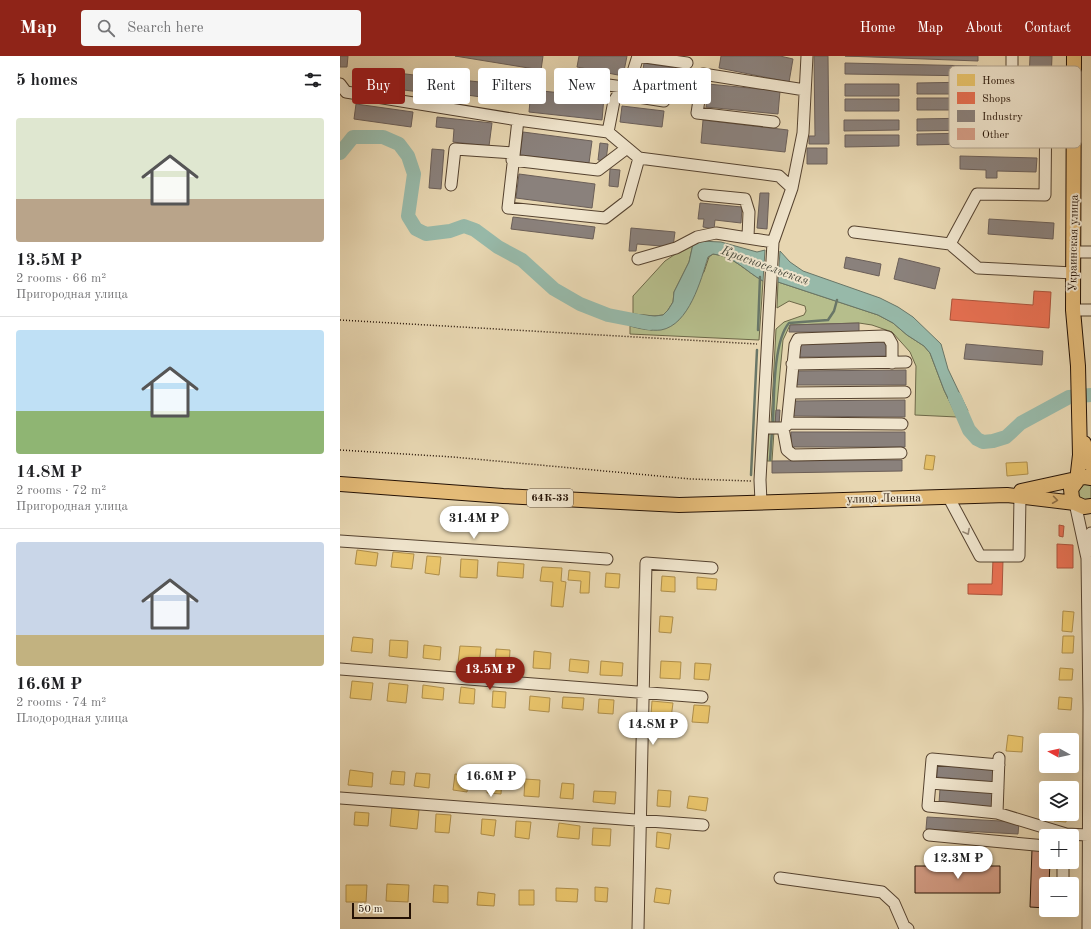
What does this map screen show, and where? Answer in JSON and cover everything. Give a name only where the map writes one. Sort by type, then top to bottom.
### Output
[{"type":"main road","name":"Украинская улица","points":[[1074,148],[1073,310],[1078,366],[1080,425],[1080,455],[1076,481],[1071,489],[1075,503]]},
{"type":"main road","name":"Украинская улица","points":[[1080,425],[1091,466]]},
{"type":"main road","points":[[1080,425],[1091,453]]},
{"type":"main road","points":[[1049,486],[1064,477],[1073,466],[1080,425]]},
{"type":"main road","name":"улица Ленина","points":[[1014,495],[1076,481],[1085,477],[1091,478]]},
{"type":"main road","name":"64К-33","points":[[340,484],[503,496],[679,505],[761,502]]},
{"type":"main road","name":"улица Ленина","points":[[761,502],[811,499],[949,498],[1014,495],[1075,503],[1084,507],[1091,506]]},
{"type":"street","points":[[634,68],[638,56],[687,63]]},
{"type":"street","points":[[761,502],[760,480],[773,246],[792,188],[803,132],[807,56]]},
{"type":"street","points":[[774,122],[697,113],[703,74],[805,90]]},
{"type":"street","points":[[340,84],[346,92],[518,120],[608,132],[639,158],[779,176],[792,188]]},
{"type":"street","points":[[608,132],[614,101],[618,95]]},
{"type":"street","points":[[518,120],[508,208],[605,218],[627,202],[639,158]]},
{"type":"street","points":[[451,185],[455,149],[598,170],[627,148]]},
{"type":"street","points":[[950,244],[977,194],[1045,195],[1045,148]]},
{"type":"street","points":[[704,195],[745,199],[749,212],[748,237]]},
{"type":"street","points":[[854,232],[950,244],[978,268],[1073,273]]},
{"type":"street","points":[[638,259],[676,248],[697,237],[716,233],[748,237],[773,246]]},
{"type":"street","points":[[1074,252],[1091,252]]},
{"type":"street","points":[[1073,310],[1091,310]]},
{"type":"street","points":[[892,363],[890,340],[884,336],[801,338],[795,345],[792,364],[791,393],[785,426],[788,450],[793,455],[901,453]]},
{"type":"street","points":[[792,364],[906,362]]},
{"type":"street","points":[[791,393],[905,392]]},
{"type":"street","points":[[763,428],[785,426],[902,424]]},
{"type":"street","points":[[949,498],[980,556],[1019,556],[1014,495]]},
{"type":"street","name":"Украинская улица","points":[[1075,503],[1089,558],[1090,710],[1088,929]]},
{"type":"street","points":[[1089,558],[1091,533]]},
{"type":"street","points":[[340,541],[607,559]]},
{"type":"street","points":[[638,929],[642,691],[646,563],[712,568]]},
{"type":"street","points":[[340,669],[642,691],[702,697]]},
{"type":"street","points":[[997,813],[999,761],[932,760],[928,806],[997,813],[1050,829]]},
{"type":"street","points":[[930,783],[998,788]]},
{"type":"street","points":[[340,798],[703,825]]},
{"type":"street","points":[[929,835],[1039,845]]},
{"type":"street","points":[[1079,836],[1088,835]]},
{"type":"street","points":[[780,878],[882,892],[894,903],[904,926],[908,929]]},
{"type":"path","points":[[340,320],[767,345]]},
{"type":"path","points":[[340,450],[453,456],[691,479],[760,480]]},
{"type":"green space","points":[[693,244],[689,262],[674,292],[673,302],[668,310],[663,315],[654,316],[633,314],[633,296],[665,261],[689,245]]},
{"type":"green space","points":[[713,254],[720,255],[733,261],[763,281],[759,340],[630,334],[630,326],[652,330],[704,272],[709,257]]},
{"type":"green space","points":[[778,282],[878,315],[893,323],[907,335],[924,346],[930,353],[944,390],[957,417],[915,415],[916,366],[910,352],[892,332],[872,325],[859,323],[790,325],[783,340],[775,425],[771,424],[776,329],[784,322],[804,315],[806,311],[805,306],[789,301],[777,308]]},
{"type":"green space","points":[[774,431],[772,461],[767,461],[769,434]]},
{"type":"green space","points":[[1081,484],[1091,484],[1091,501],[1080,501],[1077,488]]},
{"type":"shaded area","points":[[700,241],[721,242],[757,252],[765,250],[763,281],[733,261],[720,255],[713,254],[708,257],[702,277],[692,300],[679,320],[671,326],[661,330],[646,330],[630,326],[633,314],[655,316],[663,315],[668,310],[673,302],[674,292],[689,262],[693,244]]},
{"type":"shaded area","points":[[780,251],[790,262],[803,271],[880,298],[913,317],[941,344],[948,369],[968,411],[957,417],[944,390],[930,353],[924,346],[907,335],[893,323],[878,315],[778,282]]},
{"type":"building: Homes","points":[[926,455],[935,456],[933,470],[924,469]]},
{"type":"building: Homes","points":[[1027,462],[1028,474],[1007,476],[1006,463]]},
{"type":"building: Homes","points":[[357,550],[378,553],[376,566],[355,564]]},
{"type":"building: Homes","points":[[393,552],[414,554],[412,569],[391,567]]},
{"type":"building: Homes","points":[[427,556],[441,557],[439,575],[425,573]]},
{"type":"building: Homes","points":[[461,559],[478,560],[477,578],[460,577]]},
{"type":"building: Homes","points":[[498,562],[524,564],[523,578],[497,576]]},
{"type":"building: Homes","points":[[542,567],[562,568],[561,581],[566,582],[563,607],[551,606],[553,582],[540,581]]},
{"type":"building: Homes","points":[[569,570],[590,572],[589,593],[580,593],[581,581],[568,580]]},
{"type":"building: Homes","points":[[606,573],[620,574],[619,588],[605,587]]},
{"type":"building: Homes","points":[[662,576],[675,577],[675,592],[661,591]]},
{"type":"building: Homes","points":[[697,577],[717,579],[716,590],[697,589]]},
{"type":"building: Homes","points":[[1063,611],[1074,612],[1072,632],[1062,631]]},
{"type":"building: Homes","points":[[660,616],[673,617],[671,633],[659,632]]},
{"type":"building: Homes","points":[[1063,636],[1074,636],[1073,653],[1062,653]]},
{"type":"building: Homes","points":[[353,637],[373,639],[372,653],[351,651]]},
{"type":"building: Homes","points":[[390,640],[408,641],[407,658],[389,656]]},
{"type":"building: Homes","points":[[424,645],[441,647],[440,660],[423,658]]},
{"type":"building: Homes","points":[[460,646],[481,647],[479,665],[458,663]]},
{"type":"building: Homes","points":[[496,649],[510,650],[509,667],[495,666]]},
{"type":"building: Homes","points":[[534,651],[551,653],[550,669],[533,668]]},
{"type":"building: Homes","points":[[570,659],[589,661],[588,673],[569,671]]},
{"type":"building: Homes","points":[[601,661],[623,663],[622,676],[600,675]]},
{"type":"building: Homes","points":[[661,661],[681,662],[680,679],[660,678]]},
{"type":"building: Homes","points":[[695,663],[711,664],[709,680],[694,679]]},
{"type":"building: Homes","points":[[1060,668],[1073,669],[1072,680],[1059,680]]},
{"type":"building: Homes","points":[[352,681],[373,683],[371,700],[350,698]]},
{"type":"building: Homes","points":[[389,683],[408,685],[406,703],[387,701]]},
{"type":"building: Homes","points":[[423,685],[444,688],[443,700],[422,698]]},
{"type":"building: Homes","points":[[461,687],[475,689],[474,704],[459,703]]},
{"type":"building: Homes","points":[[493,691],[506,692],[505,708],[492,707]]},
{"type":"building: Homes","points":[[530,696],[550,698],[549,712],[529,710]]},
{"type":"building: Homes","points":[[563,697],[584,698],[583,710],[562,708]]},
{"type":"building: Homes","points":[[1059,697],[1072,698],[1071,710],[1058,709]]},
{"type":"building: Homes","points":[[599,699],[614,700],[613,714],[598,713]]},
{"type":"building: Homes","points":[[652,701],[673,703],[671,718],[651,715]]},
{"type":"building: Homes","points":[[694,705],[710,706],[708,723],[692,722]]},
{"type":"building: Homes","points":[[1008,735],[1023,737],[1022,752],[1006,751]]},
{"type":"building: Homes","points":[[350,770],[373,773],[372,787],[348,785]]},
{"type":"building: Homes","points":[[392,771],[405,772],[404,785],[390,784]]},
{"type":"building: Homes","points":[[416,773],[430,774],[429,788],[414,786]]},
{"type":"building: Homes","points":[[455,774],[469,775],[467,792],[453,790]]},
{"type":"building: Homes","points":[[489,777],[502,778],[501,794],[487,793]]},
{"type":"building: Homes","points":[[525,779],[540,780],[539,797],[524,796]]},
{"type":"building: Homes","points":[[562,783],[574,784],[573,799],[560,798]]},
{"type":"building: Homes","points":[[658,790],[671,791],[670,807],[657,806]]},
{"type":"building: Homes","points":[[594,791],[616,792],[615,804],[593,802]]},
{"type":"building: Homes","points":[[689,796],[708,798],[706,811],[687,808]]},
{"type":"building: Homes","points":[[392,807],[419,810],[417,829],[390,826]]},
{"type":"building: Homes","points":[[355,812],[369,813],[368,826],[354,825]]},
{"type":"building: Homes","points":[[436,814],[451,815],[449,833],[435,832]]},
{"type":"building: Homes","points":[[482,819],[496,820],[494,836],[481,834]]},
{"type":"building: Homes","points":[[516,821],[531,822],[529,839],[515,837]]},
{"type":"building: Homes","points":[[559,823],[580,826],[579,839],[557,837]]},
{"type":"building: Homes","points":[[593,828],[611,829],[610,846],[592,845]]},
{"type":"building: Homes","points":[[657,832],[671,834],[669,849],[656,847]]},
{"type":"building: Homes","points":[[387,884],[409,885],[408,902],[386,901]]},
{"type":"building: Homes","points":[[346,885],[367,885],[366,902],[346,902]]},
{"type":"building: Homes","points":[[434,885],[448,886],[448,903],[433,902]]},
{"type":"building: Homes","points":[[595,887],[608,888],[607,902],[595,901]]},
{"type":"building: Homes","points":[[556,888],[578,889],[577,902],[556,901]]},
{"type":"building: Homes","points":[[656,888],[671,890],[669,904],[654,902]]},
{"type":"building: Homes","points":[[519,890],[534,890],[534,905],[519,905]]},
{"type":"building: Homes","points":[[478,892],[495,894],[494,906],[477,905]]},
{"type":"building: Shops","points":[[1034,291],[1051,292],[1049,328],[950,320],[952,299],[1033,305]]},
{"type":"building: Shops","points":[[1059,525],[1064,526],[1063,537],[1059,536]]},
{"type":"building: Shops","points":[[1057,544],[1073,545],[1073,568],[1057,568]]},
{"type":"building: Shops","points":[[993,559],[1003,560],[1002,595],[968,594],[968,584],[992,584]]},
{"type":"building: Industry","points":[[340,56],[348,56],[347,67],[340,67]]},
{"type":"building: Industry","points":[[455,56],[543,56],[541,68],[529,68]]},
{"type":"building: Industry","points":[[579,56],[627,56],[625,68],[618,68],[618,75],[610,73],[610,68],[577,67]]},
{"type":"building: Industry","points":[[721,56],[780,56],[793,59],[789,82],[719,68]]},
{"type":"building: Industry","points":[[814,56],[828,56],[829,144],[809,144],[809,136],[815,136]]},
{"type":"building: Industry","points":[[845,56],[978,56],[978,61]]},
{"type":"building: Industry","points":[[1030,56],[1052,56],[1052,66],[1030,66]]},
{"type":"building: Industry","points":[[644,63],[675,68],[643,68]]},
{"type":"building: Industry","points":[[845,63],[977,66],[949,66],[949,76],[845,74]]},
{"type":"building: Industry","points":[[405,74],[413,75],[413,91],[405,90]]},
{"type":"building: Industry","points":[[470,81],[478,82],[478,97],[470,95]]},
{"type":"building: Industry","points":[[949,82],[949,94],[917,94],[917,83]]},
{"type":"building: Industry","points":[[711,84],[780,91],[778,114],[706,107],[706,104],[711,104]]},
{"type":"building: Industry","points":[[845,84],[899,84],[899,96],[845,96]]},
{"type":"building: Industry","points":[[546,91],[554,92],[554,104],[603,104],[602,120],[529,112],[530,104],[546,104]]},
{"type":"building: Industry","points":[[917,98],[949,98],[949,110],[917,110]]},
{"type":"building: Industry","points":[[845,99],[899,99],[899,111],[845,111]]},
{"type":"building: Industry","points":[[356,104],[413,112],[411,127],[354,119]]},
{"type":"building: Industry","points":[[622,106],[664,111],[662,127],[620,122]]},
{"type":"building: Industry","points":[[437,117],[492,123],[489,146],[453,142],[454,129],[436,127]]},
{"type":"building: Industry","points":[[949,118],[949,130],[917,131],[917,119]]},
{"type":"building: Industry","points":[[703,120],[788,130],[785,152],[701,143]]},
{"type":"building: Industry","points":[[844,120],[899,120],[899,130],[844,131]]},
{"type":"building: Industry","points":[[523,132],[592,141],[589,163],[520,155]]},
{"type":"building: Industry","points":[[949,133],[949,144],[917,145],[917,134]]},
{"type":"building: Industry","points":[[845,135],[899,135],[899,146],[845,147]]},
{"type":"building: Industry","points":[[600,143],[608,144],[606,161],[598,160]]},
{"type":"building: Industry","points":[[807,148],[827,148],[827,164],[807,164]]},
{"type":"building: Industry","points":[[432,149],[444,150],[441,189],[429,188]]},
{"type":"building: Industry","points":[[960,156],[1037,158],[1036,172],[997,171],[997,178],[986,178],[986,170],[960,169]]},
{"type":"building: Industry","points":[[610,169],[620,170],[618,187],[609,186]]},
{"type":"building: Industry","points":[[519,174],[595,184],[592,208],[516,198]]},
{"type":"building: Industry","points":[[760,193],[769,193],[767,229],[757,228]]},
{"type":"building: Industry","points":[[700,203],[742,207],[741,223],[715,220],[714,229],[703,227],[704,219],[698,219]]},
{"type":"building: Industry","points":[[513,217],[595,227],[593,239],[511,229]]},
{"type":"building: Industry","points":[[989,219],[1054,223],[1053,239],[988,234]]},
{"type":"building: Industry","points":[[631,228],[675,232],[673,247],[637,244],[636,251],[629,251]]},
{"type":"building: Industry","points":[[846,257],[881,264],[879,276],[844,268]]},
{"type":"building: Industry","points":[[899,258],[940,268],[935,289],[894,279]]},
{"type":"building: Industry","points":[[859,323],[859,332],[789,332],[790,325]]},
{"type":"building: Industry","points":[[887,341],[887,356],[798,357],[799,343]]},
{"type":"building: Industry","points":[[966,344],[1043,351],[1042,365],[964,359]]},
{"type":"building: Industry","points":[[906,370],[906,385],[796,385],[796,371]]},
{"type":"building: Industry","points":[[905,400],[905,417],[793,416],[793,401]]},
{"type":"building: Industry","points":[[776,410],[780,410],[779,425],[775,425]]},
{"type":"building: Industry","points":[[791,432],[905,432],[905,447],[791,447]]},
{"type":"building: Industry","points":[[902,460],[902,471],[772,473],[772,461]]},
{"type":"building: Industry","points":[[938,764],[995,768],[994,782],[937,777]]},
{"type":"building: Industry","points":[[940,789],[996,793],[995,807],[939,803]]},
{"type":"building: Industry","points":[[927,817],[1019,822],[1018,834],[926,829]]},
{"type":"building: Other","points":[[1032,849],[1039,850],[1039,869],[1050,869],[1049,877],[1039,877],[1039,908],[1030,907]]},
{"type":"building: Other","points":[[915,866],[1000,866],[1000,893],[915,893]]},
{"type":"waterway","name":"Красносельская","points":[[340,153],[353,137],[383,137],[399,144],[408,156],[414,174],[408,216],[416,229],[426,234],[450,231],[464,226],[475,230],[498,247],[522,260],[554,289],[580,304],[608,315],[649,323]]},
{"type":"waterway","points":[[758,330],[760,277]]},
{"type":"waterway","points":[[773,424],[775,371],[780,343],[784,332],[789,323],[828,320],[834,311],[837,300]]},
{"type":"waterway","points":[[751,475],[757,350]]},
{"type":"waterway","name":"Красносельская","points":[[955,398],[969,430],[977,439],[983,442],[1006,437],[1021,423],[1069,397],[1091,395]]},
{"type":"waterway","points":[[770,460],[772,431]]}]
